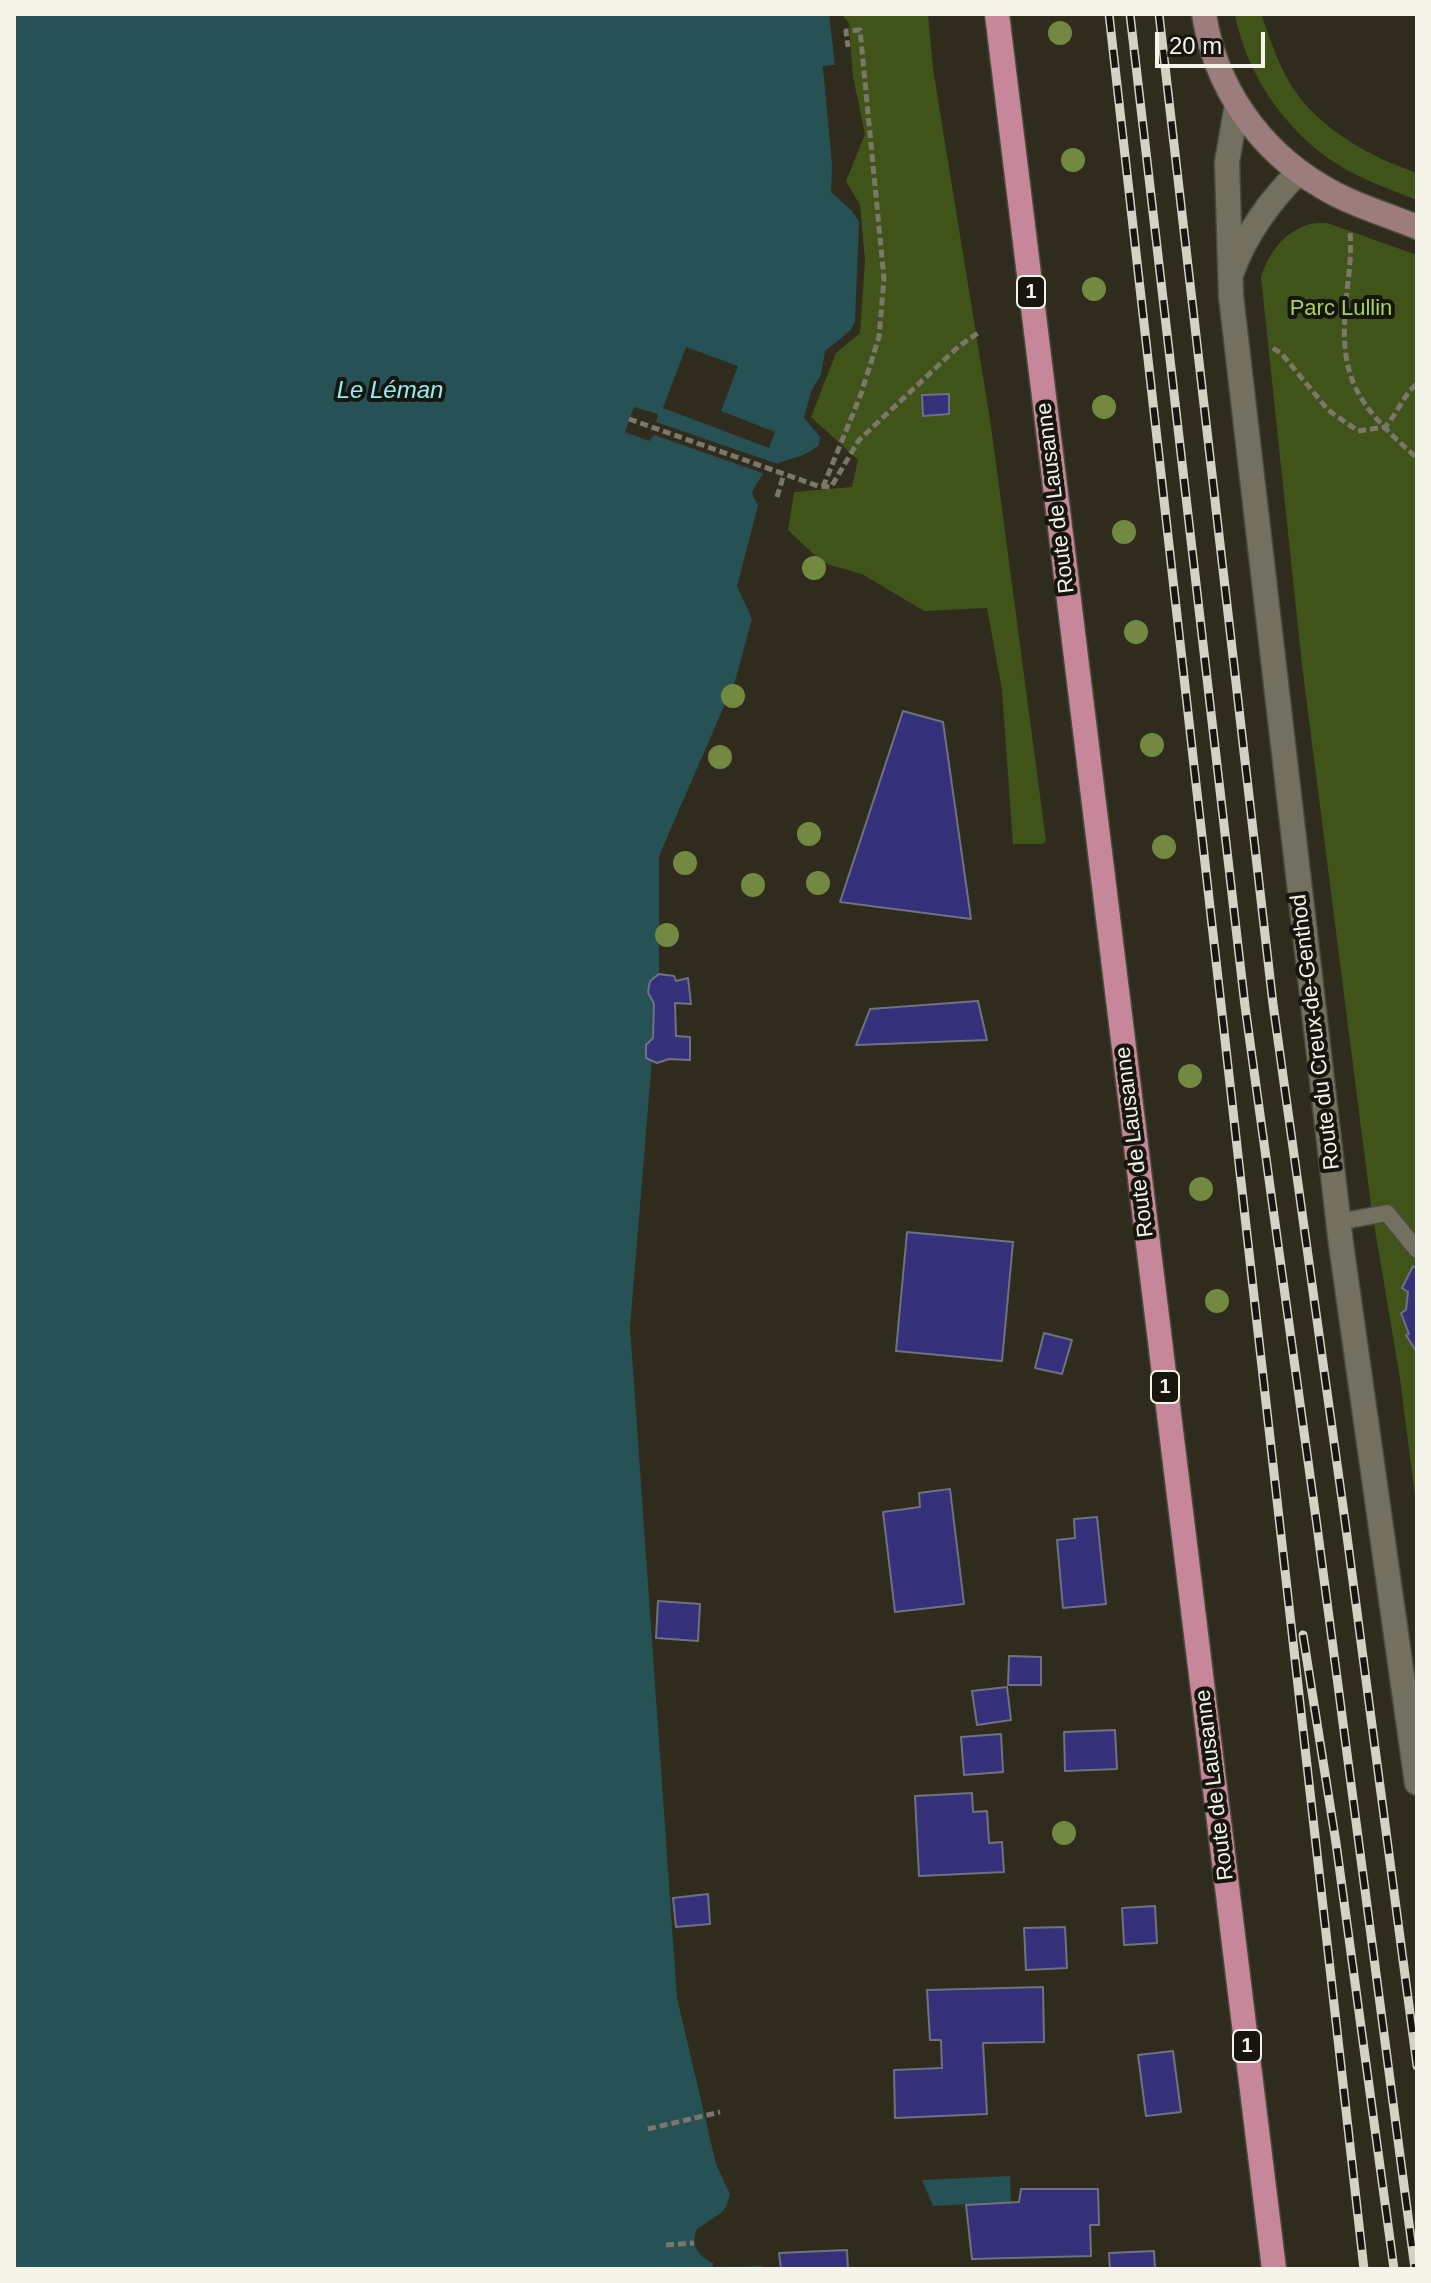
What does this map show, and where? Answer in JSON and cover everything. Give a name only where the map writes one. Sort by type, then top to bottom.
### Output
[{"type":"main road","name":"Route de Lausanne","points":[[997,14],[1274,2269]]},
{"type":"street","points":[[1204,14],[1207,36],[1219,71],[1237,105],[1273,151],[1323,188],[1417,227]]},
{"type":"street","name":"Route du Creux-de-Genthod","points":[[1237,105],[1227,162],[1230,278],[1338,1222],[1417,1783]]},
{"type":"street","points":[[1230,278],[1248,238],[1281,189],[1299,172]]},
{"type":"lane","points":[[1338,1222],[1387,1213],[1417,1250]]},
{"type":"path","points":[[823,487],[861,394],[879,337],[884,279],[860,30],[846,31],[848,47]]},
{"type":"path","points":[[1348,225],[1351,242],[1343,333],[1345,362],[1357,393],[1385,427],[1417,458]]},
{"type":"path","points":[[629,419],[823,487],[833,485],[859,440],[959,346],[978,333]]},
{"type":"path","points":[[1273,348],[1282,354],[1328,410],[1358,431],[1385,427],[1400,410],[1410,389],[1417,384]]},
{"type":"path","points":[[777,497],[784,474]]},
{"type":"path","points":[[648,2129],[720,2112]]},
{"type":"path","points":[[666,2245],[694,2243]]},
{"type":"green space","points":[[841,14],[928,14],[933,69],[991,426],[1046,841],[1042,844],[1013,844],[1002,690],[987,608],[924,611],[862,574],[823,563],[788,530],[794,492],[852,487],[858,460],[811,417],[836,353],[860,333],[865,260],[860,205],[846,181],[865,134],[853,77],[849,23]]},
{"type":"green space","points":[[1235,14],[1261,14],[1276,56],[1291,85],[1321,120],[1367,151],[1417,173],[1417,200],[1347,170],[1301,136],[1271,100],[1259,79],[1248,58]]},
{"type":"green space","name":"Parc Lullin","points":[[1315,223],[1327,223],[1417,255],[1417,1512],[1400,1378],[1371,1206],[1302,665],[1261,277],[1280,242],[1296,230]]},
{"type":"water","name":"Le Léman","points":[[14,14],[829,14],[835,65],[823,67],[832,162],[831,192],[859,222],[855,322],[850,331],[825,351],[821,375],[811,391],[804,418],[820,437],[819,445],[775,465],[759,480],[752,493],[758,506],[737,586],[752,619],[735,681],[659,856],[659,974],[630,1327],[677,1998],[716,2164],[730,2194],[726,2207],[697,2229],[694,2240],[700,2253],[713,2263],[713,2267],[762,2266],[762,2269],[14,2269]]},
{"type":"water","points":[[1010,2176],[1011,2202],[933,2206],[922,2180]]},
{"type":"pier","points":[[831,24],[835,24],[839,65],[836,69],[828,70],[836,161],[832,162],[823,66],[835,65]]},
{"type":"pier","points":[[686,347],[738,366],[721,411],[775,432],[769,448],[663,408]]},
{"type":"pier","points":[[634,407],[658,414],[656,422],[781,465],[768,475],[654,435],[649,441],[625,432]]},
{"type":"building","points":[[949,394],[949,414],[923,416],[922,395]]},
{"type":"building","points":[[903,711],[943,722],[971,919],[840,902]]},
{"type":"building","points":[[659,974],[674,976],[676,981],[688,978],[691,1004],[675,1003],[676,1036],[690,1037],[690,1060],[669,1059],[657,1063],[646,1058],[646,1045],[653,1038],[654,1004],[648,992],[650,981]]},
{"type":"building","points":[[978,1001],[987,1040],[856,1045],[870,1009]]},
{"type":"building","points":[[907,1232],[1013,1242],[1002,1361],[896,1351]]},
{"type":"building","points":[[1413,1266],[1417,1269],[1416,1351],[1406,1335],[1409,1334],[1401,1313],[1406,1310],[1408,1292],[1402,1288]]},
{"type":"building","points":[[1044,1333],[1072,1340],[1062,1374],[1035,1368]]},
{"type":"building","points":[[950,1489],[964,1604],[895,1612],[883,1512],[920,1507],[919,1493]]},
{"type":"building","points":[[1097,1517],[1106,1604],[1063,1608],[1057,1540],[1075,1538],[1074,1519]]},
{"type":"building","points":[[658,1601],[700,1604],[698,1641],[656,1638]]},
{"type":"building","points":[[1009,1656],[1041,1657],[1041,1685],[1008,1685]]},
{"type":"building","points":[[1007,1687],[1011,1720],[977,1725],[972,1691]]},
{"type":"building","points":[[1115,1730],[1117,1769],[1065,1771],[1064,1732]]},
{"type":"building","points":[[1001,1734],[1003,1772],[964,1775],[961,1737]]},
{"type":"building","points":[[972,1793],[973,1812],[987,1811],[989,1843],[1002,1842],[1004,1872],[919,1876],[915,1796]]},
{"type":"building","points":[[708,1894],[710,1924],[676,1927],[673,1898]]},
{"type":"building","points":[[1155,1906],[1157,1943],[1124,1945],[1122,1908]]},
{"type":"building","points":[[1065,1927],[1067,1968],[1026,1970],[1024,1928]]},
{"type":"building","points":[[1043,1987],[1044,2042],[983,2043],[987,2114],[895,2118],[894,2070],[942,2068],[941,2040],[930,2040],[927,1990]]},
{"type":"building","points":[[1173,2051],[1181,2112],[1146,2116],[1138,2055]]},
{"type":"building","points":[[1021,2189],[1098,2189],[1099,2225],[1090,2225],[1091,2256],[972,2259],[966,2205],[1019,2202]]},
{"type":"building","points":[[847,2250],[848,2269],[781,2269],[779,2253]]},
{"type":"building","points":[[1154,2251],[1155,2269],[1110,2269],[1109,2253]]},
{"type":"railway","points":[[1109,14],[1364,2269]]},
{"type":"railway","points":[[1130,14],[1245,1006],[1415,2269]]},
{"type":"railway","points":[[1159,14],[1273,1004],[1417,2066]]},
{"type":"railway","points":[[1303,1635],[1336,1843],[1394,2269]]}]
